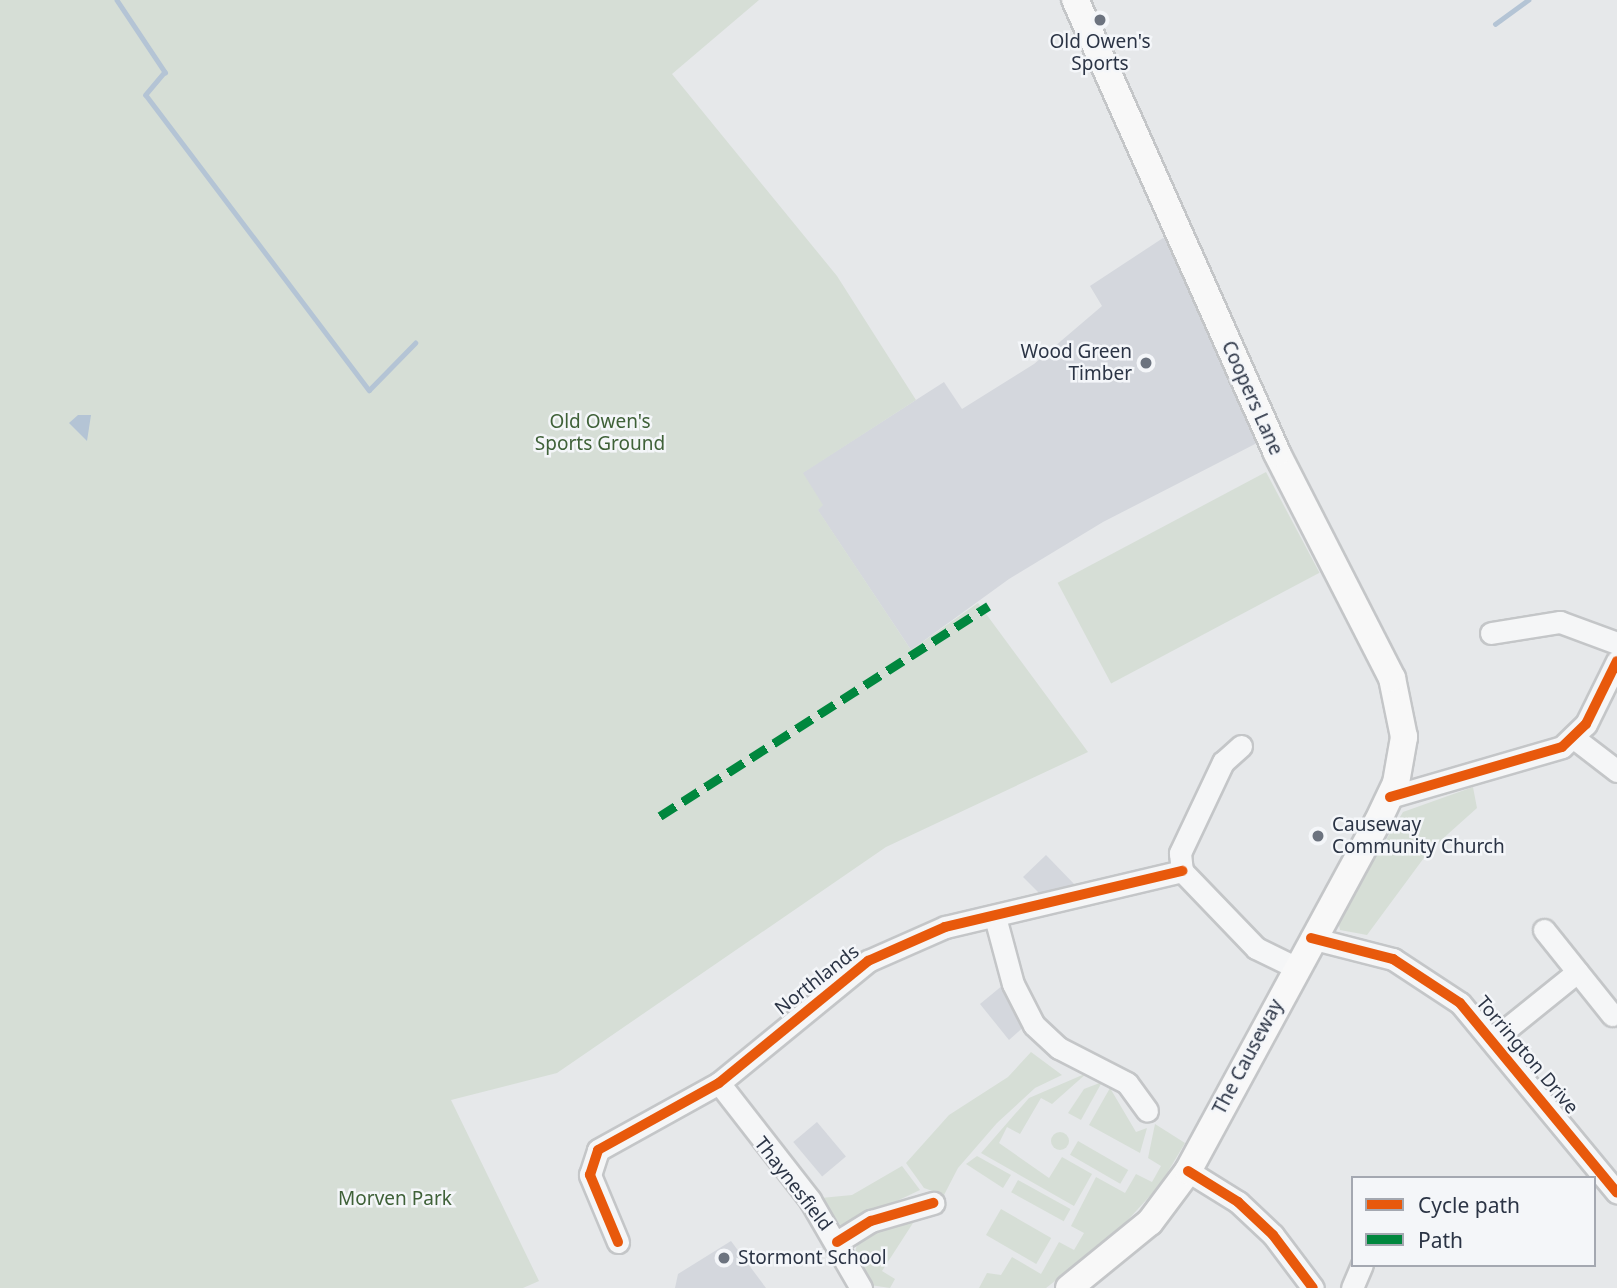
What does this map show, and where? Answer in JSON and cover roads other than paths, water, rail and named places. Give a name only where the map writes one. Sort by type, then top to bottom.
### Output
[{"type":"main road","name":"Coopers Lane","points":[[1075,0],[1266,432],[1400,696],[1401,767],[1390,797]]},
{"type":"main road","name":"The Causeway","points":[[1069,1288],[1150,1222],[1188,1171],[1295,967],[1390,797]]},
{"type":"street","points":[[1491,632],[1560,622],[1617,643]]},
{"type":"street","points":[[1390,797],[1546,754],[1574,738],[1617,661]]},
{"type":"street","points":[[1574,738],[1617,771]]},
{"type":"street","points":[[1241,746],[1219,770],[1180,853],[1182,871],[1256,948],[1295,967]]},
{"type":"street","name":"Northlands","points":[[618,1242],[590,1175],[597,1150],[719,1083],[882,952],[945,927],[1182,871]]},
{"type":"street","points":[[995,917],[1013,984],[1041,1034],[1127,1083],[1147,1111]]},
{"type":"street","points":[[1544,930],[1612,1015]]},
{"type":"street","name":"Torrington Drive","points":[[1311,938],[1368,950],[1416,970],[1460,1003],[1494,1040],[1616,1189]]},
{"type":"street","points":[[1494,1040],[1577,972]]},
{"type":"street","name":"Thaynesfield","points":[[719,1083],[838,1242],[861,1288]]},
{"type":"street","points":[[1188,1171],[1238,1202],[1273,1235],[1313,1288]]},
{"type":"street","points":[[838,1242],[871,1221],[933,1203]]},
{"type":"street","points":[[1352,1288],[1361,1267]]},
{"type":"water","points":[[78,415],[91,415],[87,441],[69,423]]},
{"type":"waterway","points":[[117,0],[165,72],[146,95],[369,390],[415,343]]},
{"type":"waterway","points":[[1495,24],[1528,0]]},
{"type":"place","name":"Old Owen's Sports","points":[[1100,20]]},
{"type":"place","name":"Wood Green Timber","points":[[1146,363]]},
{"type":"place","name":"Causeway Community Church","points":[[1318,836]]},
{"type":"place","name":"Stormont School","points":[[724,1258]]},
{"type":"park label","name":"Old Owen's Sports Ground","points":[[600,433]]},
{"type":"park label","name":"Morven Park","points":[[395,1199]]}]
